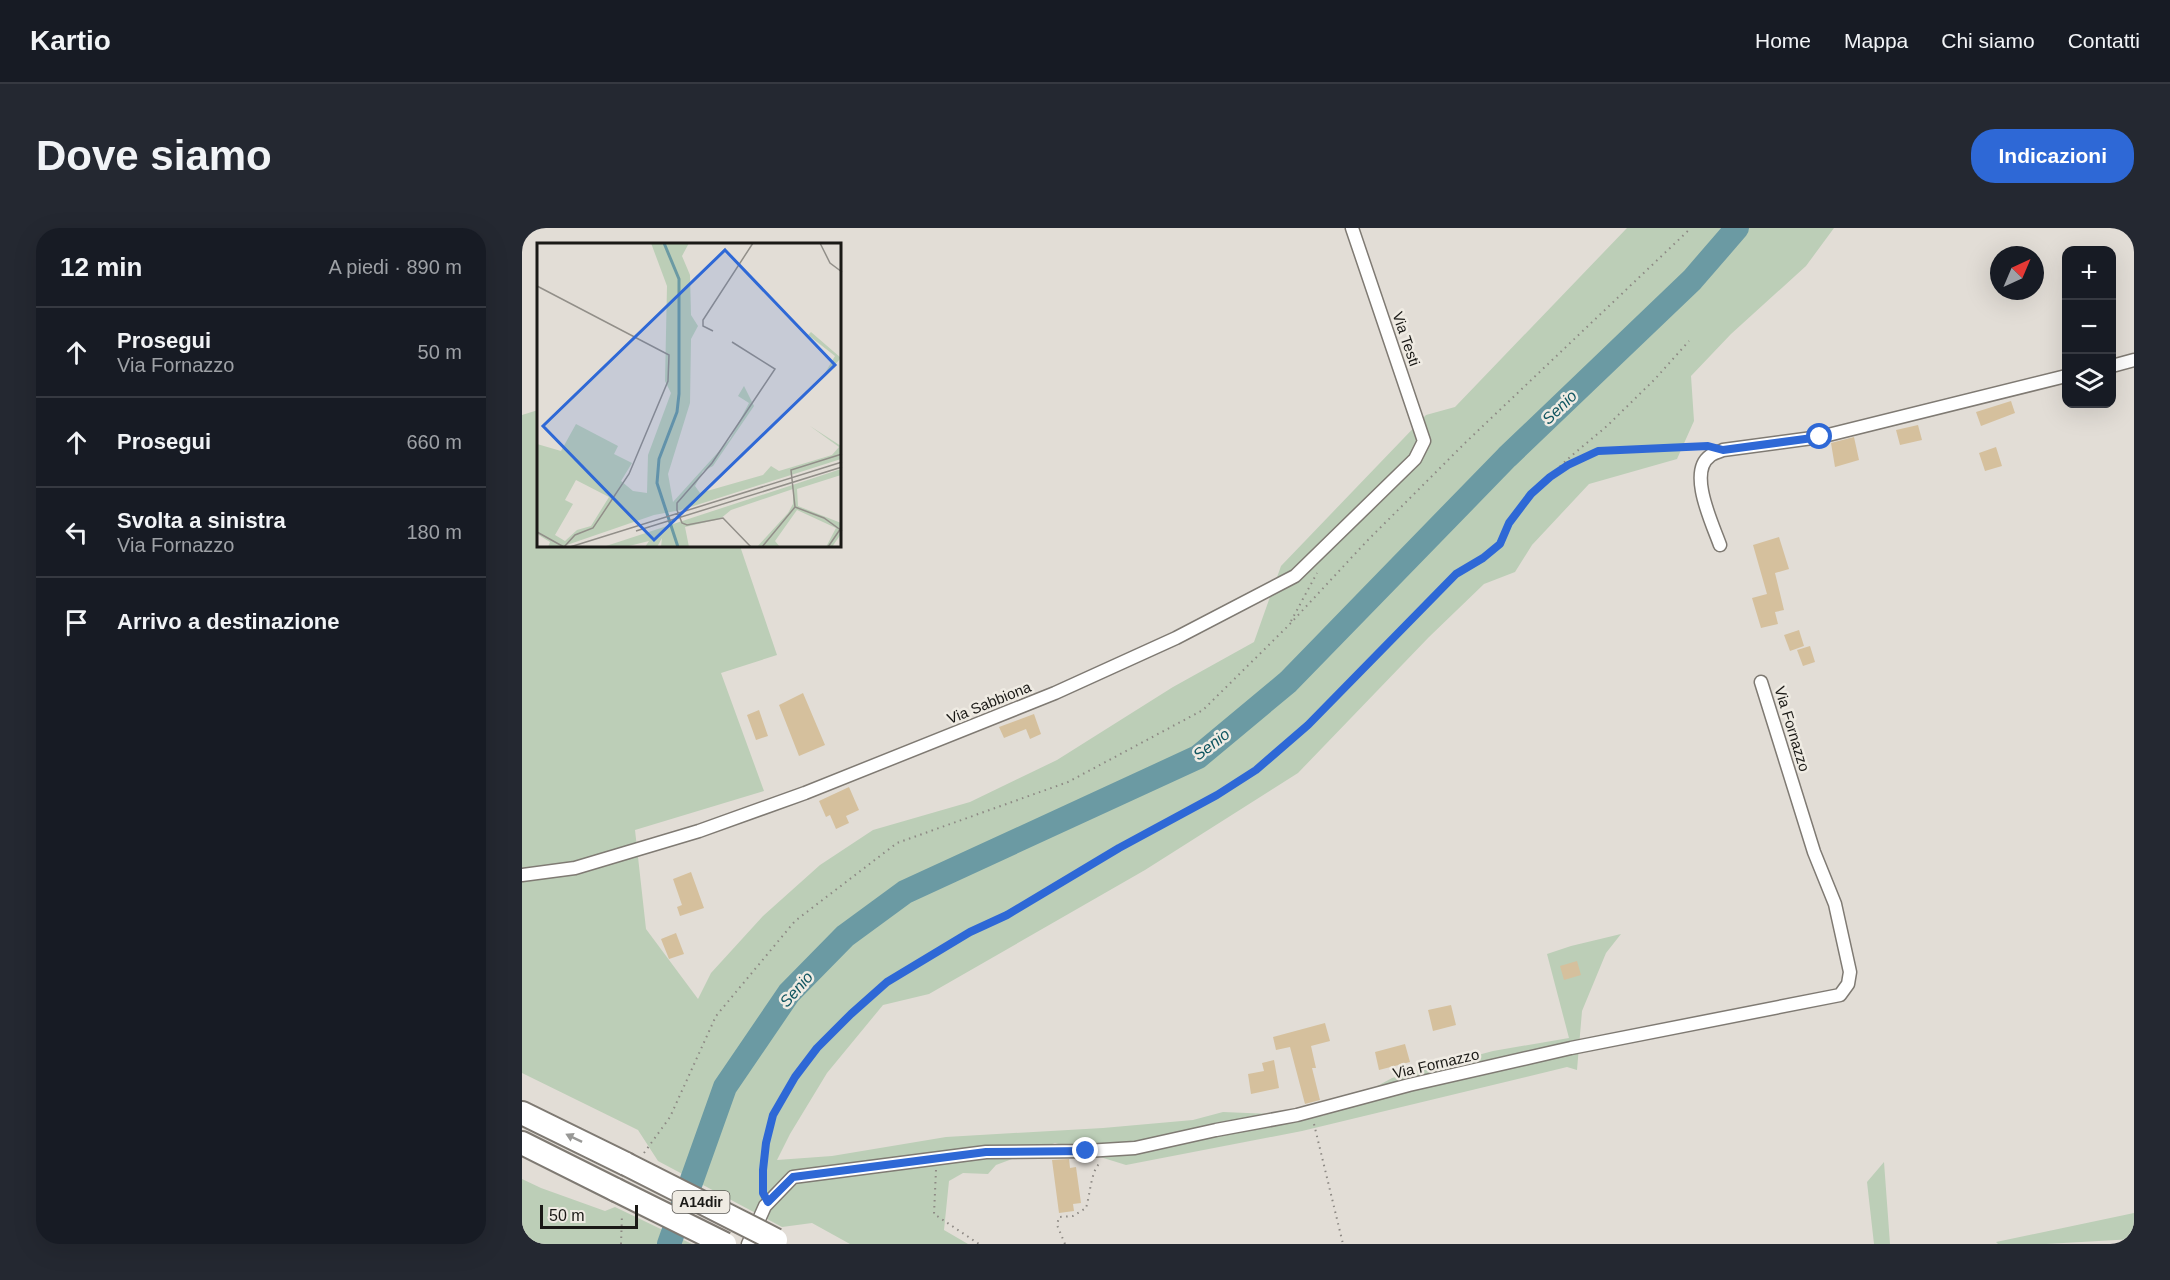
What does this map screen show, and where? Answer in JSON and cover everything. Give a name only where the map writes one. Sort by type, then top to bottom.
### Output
[{"type":"highway","name":"A14dir","points":[[522,1113],[634,1159],[780,1242]]},
{"type":"highway","name":"A14dir","points":[[522,1143],[619,1197],[724,1244]]},
{"type":"street","name":"Via Testi","points":[[1352,228],[1424,441],[1415,459]]},
{"type":"street","points":[[2116,365],[2134,360]]},
{"type":"street","points":[[1720,545],[1702,494],[1702,466],[1709,456],[1723,450],[1820,437],[2062,377]]},
{"type":"street","name":"Via Sabbiona","points":[[522,875],[575,868],[699,831],[794,797],[1055,693],[1176,638],[1295,576],[1415,459]]},
{"type":"street","name":"Via Fornazzo","points":[[748,1244],[768,1202],[793,1177],[986,1152],[1136,1148],[1306,1113],[1409,1085],[1571,1048],[1840,994],[1848,984],[1850,972],[1835,904],[1814,852],[1761,682]]},
{"type":"path","points":[[634,1159],[670,1117],[716,1016],[795,921],[897,843],[1068,782],[1203,710],[1288,626],[1366,542],[1465,443],[1691,228]]},
{"type":"path","points":[[768,1202],[763,1193],[763,1170],[766,1143],[773,1115],[795,1077],[817,1048],[851,1014],[887,982],[970,932],[1007,915],[1119,848],[1217,795],[1256,770],[1308,725],[1456,574],[1483,558],[1500,544],[1509,523],[1531,494],[1615,418],[1655,379],[1689,341]]},
{"type":"path","points":[[1550,477],[1568,465],[1598,451],[1708,446],[1723,450]]},
{"type":"path","points":[[1288,626],[1322,565]]},
{"type":"path","points":[[1306,1113],[1314,1123],[1343,1244]]},
{"type":"path","points":[[936,1158],[934,1214],[979,1244]]},
{"type":"path","points":[[1065,1244],[1057,1225],[1059,1217],[1072,1216],[1086,1208],[1092,1188],[1093,1170],[1098,1164],[1109,1162]]},
{"type":"path","points":[[619,1197],[621,1244]]},
{"type":"green space","points":[[1627,228],[1834,228],[1806,266],[1731,334],[1691,376],[1694,421],[1677,459],[1589,484],[1532,545],[1515,572],[1484,584],[1429,637],[1298,773],[1145,870],[929,994],[883,1005],[827,1073],[777,1160],[832,1156],[946,1137],[1103,1128],[1193,1120],[1223,1112],[1323,1116],[1392,1078],[1493,1051],[1569,1038],[1547,954],[1621,934],[1606,953],[1582,1011],[1577,1070],[1567,1067],[1302,1131],[1126,1165],[1055,1143],[996,1165],[988,1174],[963,1173],[949,1181],[944,1230],[968,1244],[850,1244],[812,1223],[782,1227],[658,1161],[638,1130],[522,1073],[522,415],[537,410],[537,548],[741,548],[777,655],[721,673],[764,791],[635,830],[646,929],[698,999],[711,973],[763,916],[820,865],[873,830],[970,802],[1057,760],[1173,687],[1254,642],[1281,566],[1426,415],[1455,407]]},
{"type":"green space","points":[[1884,1162],[1890,1244],[1874,1244],[1867,1182]]},
{"type":"green space","points":[[522,1179],[605,1211],[615,1207],[692,1244],[522,1244]]},
{"type":"green space","points":[[2134,1213],[2134,1239],[2046,1244],[1998,1244],[1996,1242]]},
{"type":"building","points":[[2011,401],[2015,413],[1981,426],[1976,412]]},
{"type":"building","points":[[1918,425],[1922,440],[1900,445],[1896,430]]},
{"type":"building","points":[[1854,437],[1859,460],[1835,467],[1831,443]]},
{"type":"building","points":[[1996,447],[2002,466],[1985,471],[1979,453]]},
{"type":"building","points":[[1779,537],[1789,569],[1775,573],[1784,610],[1775,612],[1778,624],[1761,628],[1752,598],[1767,594],[1753,545]]},
{"type":"building","points":[[1799,630],[1804,646],[1790,651],[1784,635]]},
{"type":"building","points":[[1810,646],[1815,662],[1803,666],[1797,650]]},
{"type":"building","points":[[803,693],[825,745],[799,756],[779,705]]},
{"type":"building","points":[[759,710],[768,736],[756,740],[747,715]]},
{"type":"building","points":[[1034,714],[1041,734],[1030,739],[1026,729],[1004,738],[999,727]]},
{"type":"building","points":[[849,787],[859,810],[846,816],[849,823],[836,829],[830,815],[826,817],[819,801]]},
{"type":"building","points":[[691,872],[704,908],[680,916],[677,907],[682,905],[673,879]]},
{"type":"building","points":[[676,933],[684,954],[669,959],[661,939]]},
{"type":"building","points":[[1577,961],[1581,975],[1564,980],[1560,966]]},
{"type":"building","points":[[1451,1005],[1456,1025],[1433,1031],[1428,1010]]},
{"type":"building","points":[[1325,1023],[1330,1041],[1311,1046],[1316,1068],[1312,1068],[1320,1100],[1305,1104],[1290,1047],[1276,1050],[1273,1037]]},
{"type":"building","points":[[1405,1044],[1410,1062],[1379,1070],[1375,1052]]},
{"type":"building","points":[[1274,1060],[1279,1088],[1251,1094],[1248,1074],[1264,1071],[1262,1063]]},
{"type":"building","points":[[1069,1159],[1070,1168],[1076,1167],[1081,1203],[1073,1204],[1074,1211],[1059,1213],[1052,1160]]},
{"type":"waterway","name":"Senio","points":[[669,1244],[725,1087],[789,993],[845,936],[905,892],[1198,757],[1288,682],[1507,457],[1692,280],[1737,228]]},
{"type":"route","points":[[1086,1151],[986,1152],[936,1158],[793,1177],[768,1202],[763,1193],[766,1143],[773,1115],[795,1077],[817,1048],[851,1014],[887,982],[970,932],[1007,915],[1119,848],[1217,795],[1256,770],[1308,725],[1456,574],[1483,558],[1500,544],[1509,523],[1531,494],[1550,477],[1568,465],[1598,451],[1674,446],[1708,446],[1723,450],[1820,437]]}]
